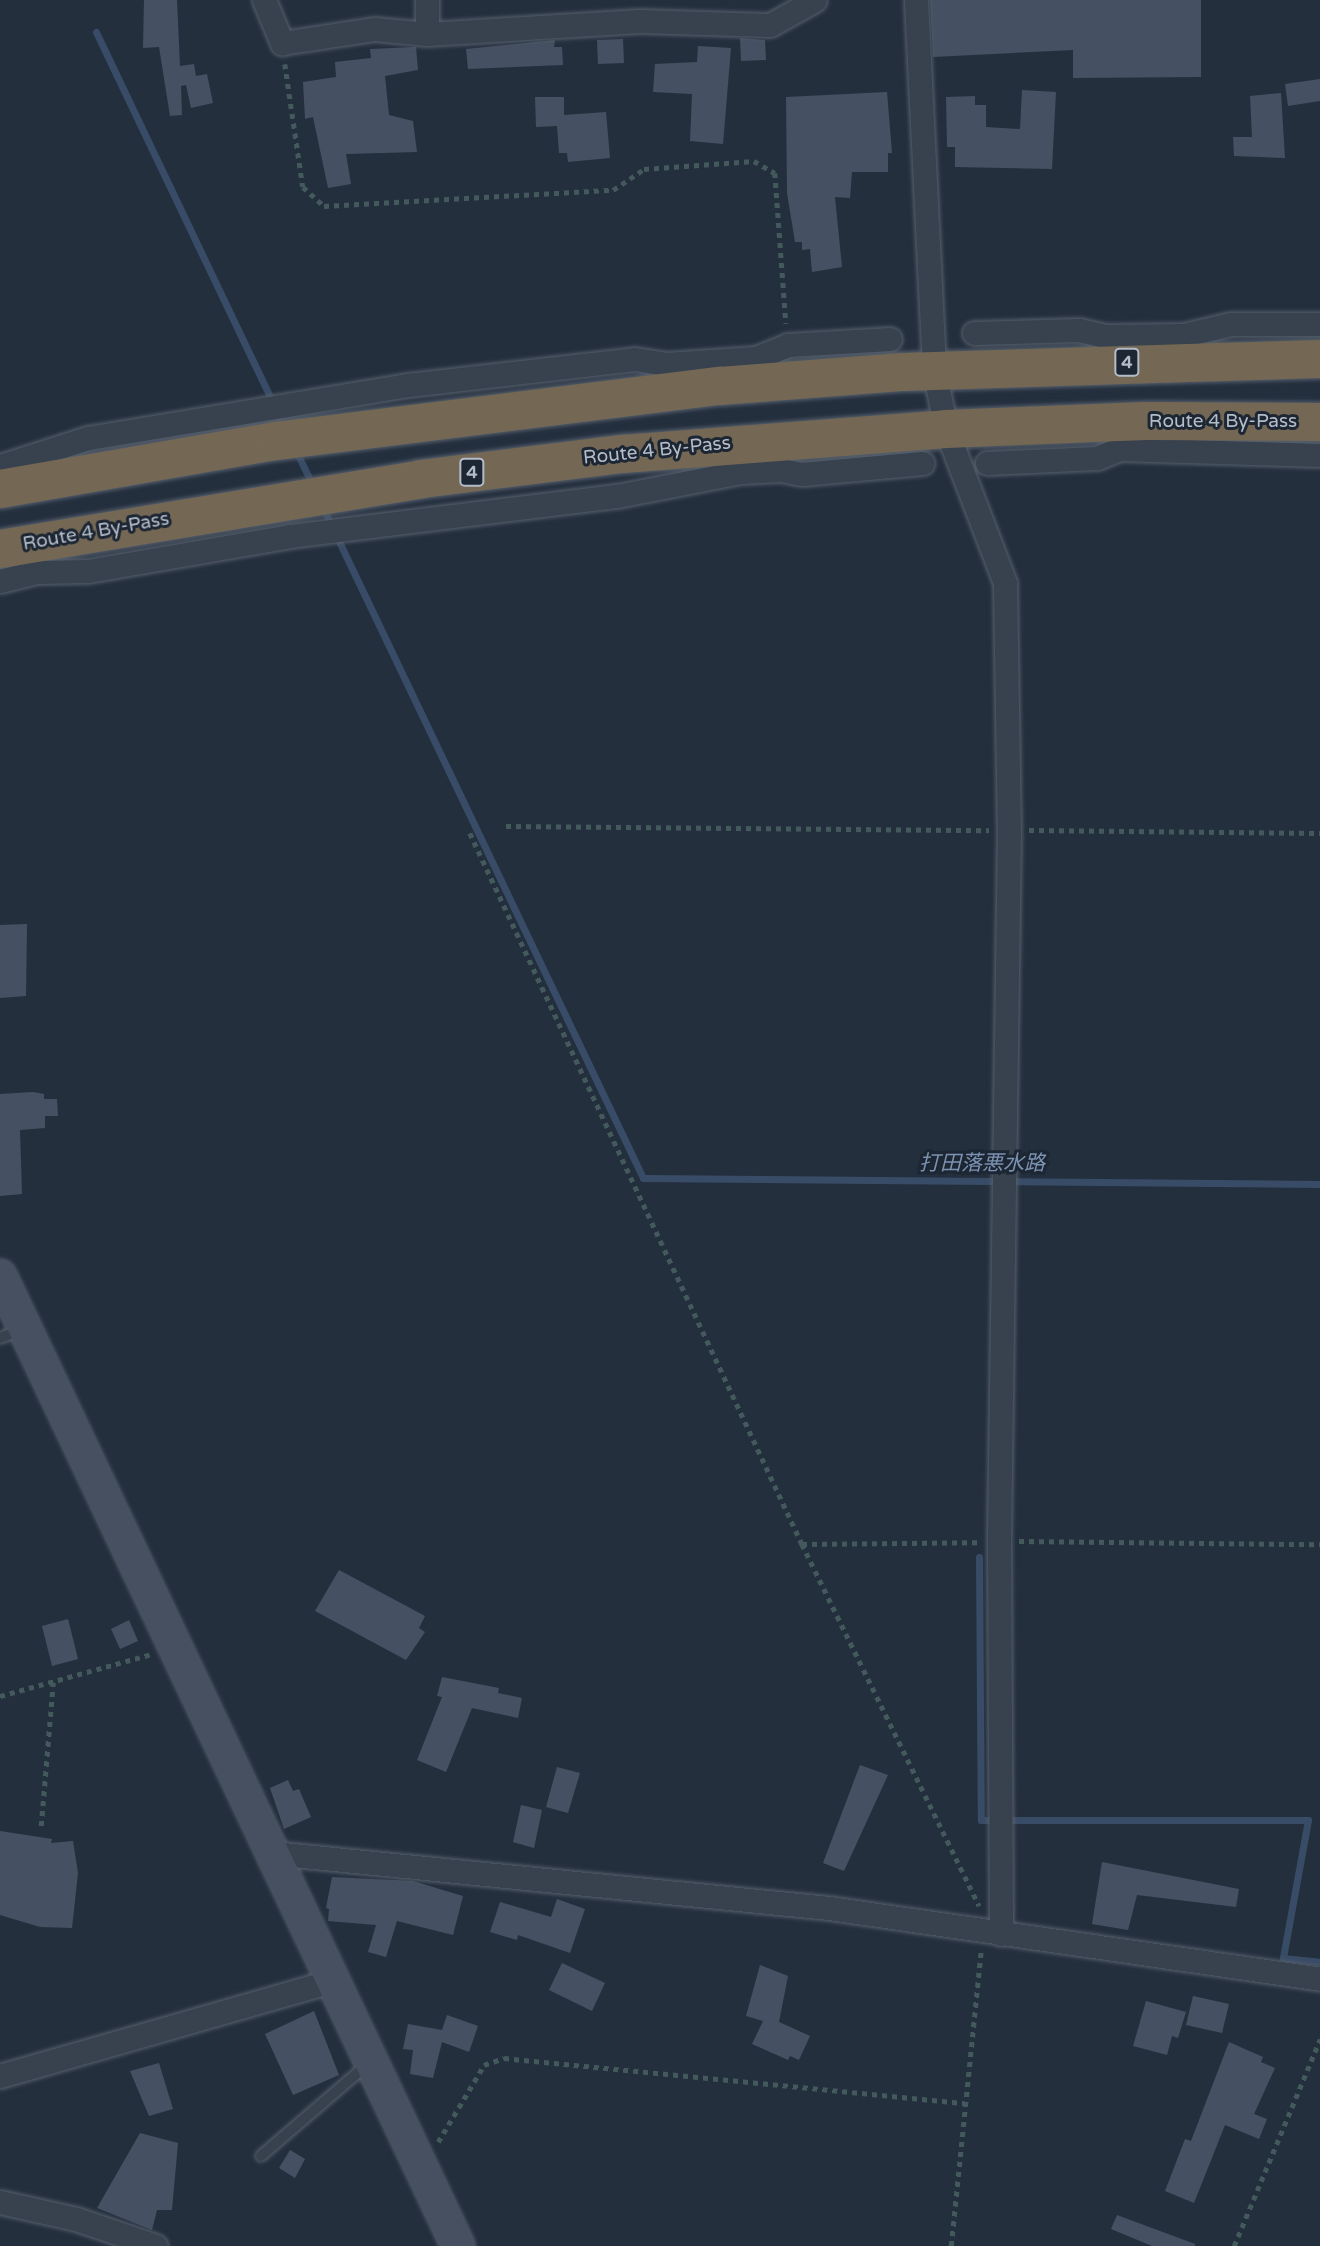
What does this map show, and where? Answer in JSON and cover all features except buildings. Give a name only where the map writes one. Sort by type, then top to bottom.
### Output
[{"type":"highway","name":"4","points":[[0,489],[289,439],[718,373],[934,370],[1144,349],[1320,359]]},
{"type":"highway","name":"Route 4 By-Pass","points":[[2,564],[421,479],[739,457],[946,429],[1149,435],[1320,422]]},
{"type":"street","points":[[264,0],[282,43],[374,29],[427,34],[640,21],[770,24],[815,0]]},
{"type":"street","points":[[427,0],[427,34]]},
{"type":"street","points":[[916,0],[934,370],[946,429],[1005,583],[1009,830],[992,1933]]},
{"type":"street","points":[[974,333],[1079,330],[1144,349],[1184,335],[1231,324],[1320,324]]},
{"type":"street","points":[[0,466],[88,438],[408,385],[635,359],[718,373],[788,345],[890,339]]},
{"type":"street","points":[[987,463],[1097,458],[1149,435],[1320,455]]},
{"type":"street","points":[[739,457],[802,474],[923,463]]},
{"type":"street","points":[[0,1276],[13,1333],[176,1647],[457,2246]]},
{"type":"street","points":[[273,1853],[829,1908],[1320,1979]]},
{"type":"street","points":[[0,2076],[331,1981]]},
{"type":"street","points":[[0,2202],[76,2219],[156,2246]]},
{"type":"lane","points":[[261,2156],[370,2062]]},
{"type":"path","points":[[282,43],[303,187],[324,206],[613,190],[644,169],[754,161],[775,173],[788,345]]},
{"type":"path","points":[[506,826],[1320,833]]},
{"type":"path","points":[[470,833],[802,1544],[992,1933],[965,2103],[951,2246]]},
{"type":"path","points":[[802,1544],[999,1541],[1320,1544]]},
{"type":"path","points":[[0,1696],[176,1647]]},
{"type":"path","points":[[41,1826],[53,1682]]},
{"type":"path","points":[[1234,2246],[1320,2039]]},
{"type":"path","points":[[421,2169],[484,2064],[504,2058],[965,2103]]},
{"type":"waterway","points":[[96,32],[285,428]]},
{"type":"waterway","points":[[296,451],[312,484]]},
{"type":"waterway","name":"打田落悪水路","points":[[323,508],[643,1178],[1320,1184]]},
{"type":"waterway","points":[[979,1557],[981,1820],[1308,1820],[1283,1958],[1320,1962]]}]
